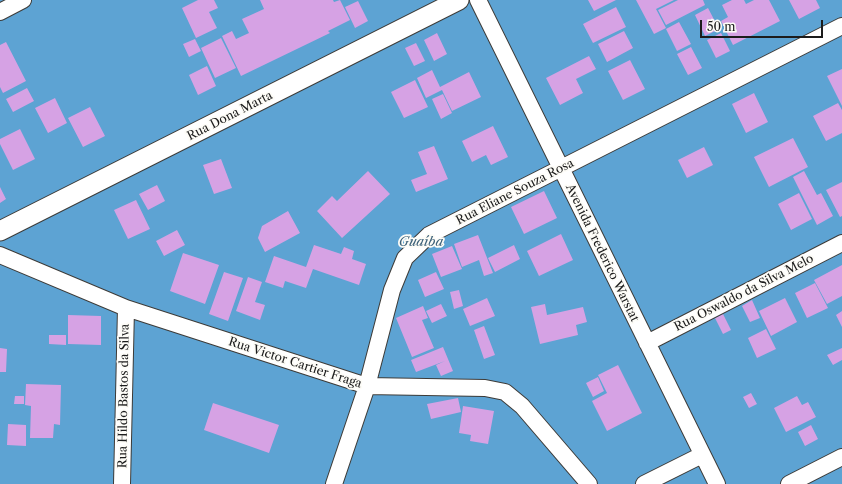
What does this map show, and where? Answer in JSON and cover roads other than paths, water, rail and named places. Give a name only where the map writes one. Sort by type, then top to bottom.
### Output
[{"type":"street","points":[[0,12],[24,0]]},
{"type":"street","name":"Rua Dona Marta","points":[[0,231],[459,0]]},
{"type":"street","name":"Avenida Frederico Warstat","points":[[478,0],[717,484]]},
{"type":"street","name":"Rua Eliane Souza Rosa","points":[[334,484],[367,386],[392,290],[405,258],[429,235],[842,26]]},
{"type":"street","name":"Rua Oswaldo da Silva Melo","points":[[647,343],[842,243]]},
{"type":"street","name":"Rua Victor Cartier Fraga","points":[[0,255],[126,308],[367,386],[485,388],[505,392],[522,406],[589,484]]},
{"type":"street","name":"Rua Hildo Bastos da Silva","points":[[122,484],[126,308]]},
{"type":"street","points":[[644,484],[702,455]]},
{"type":"street","points":[[789,484],[842,457]]},
{"type":"water","name":"Guaíba","points":[[0,0],[842,0],[842,484],[0,484]]}]
